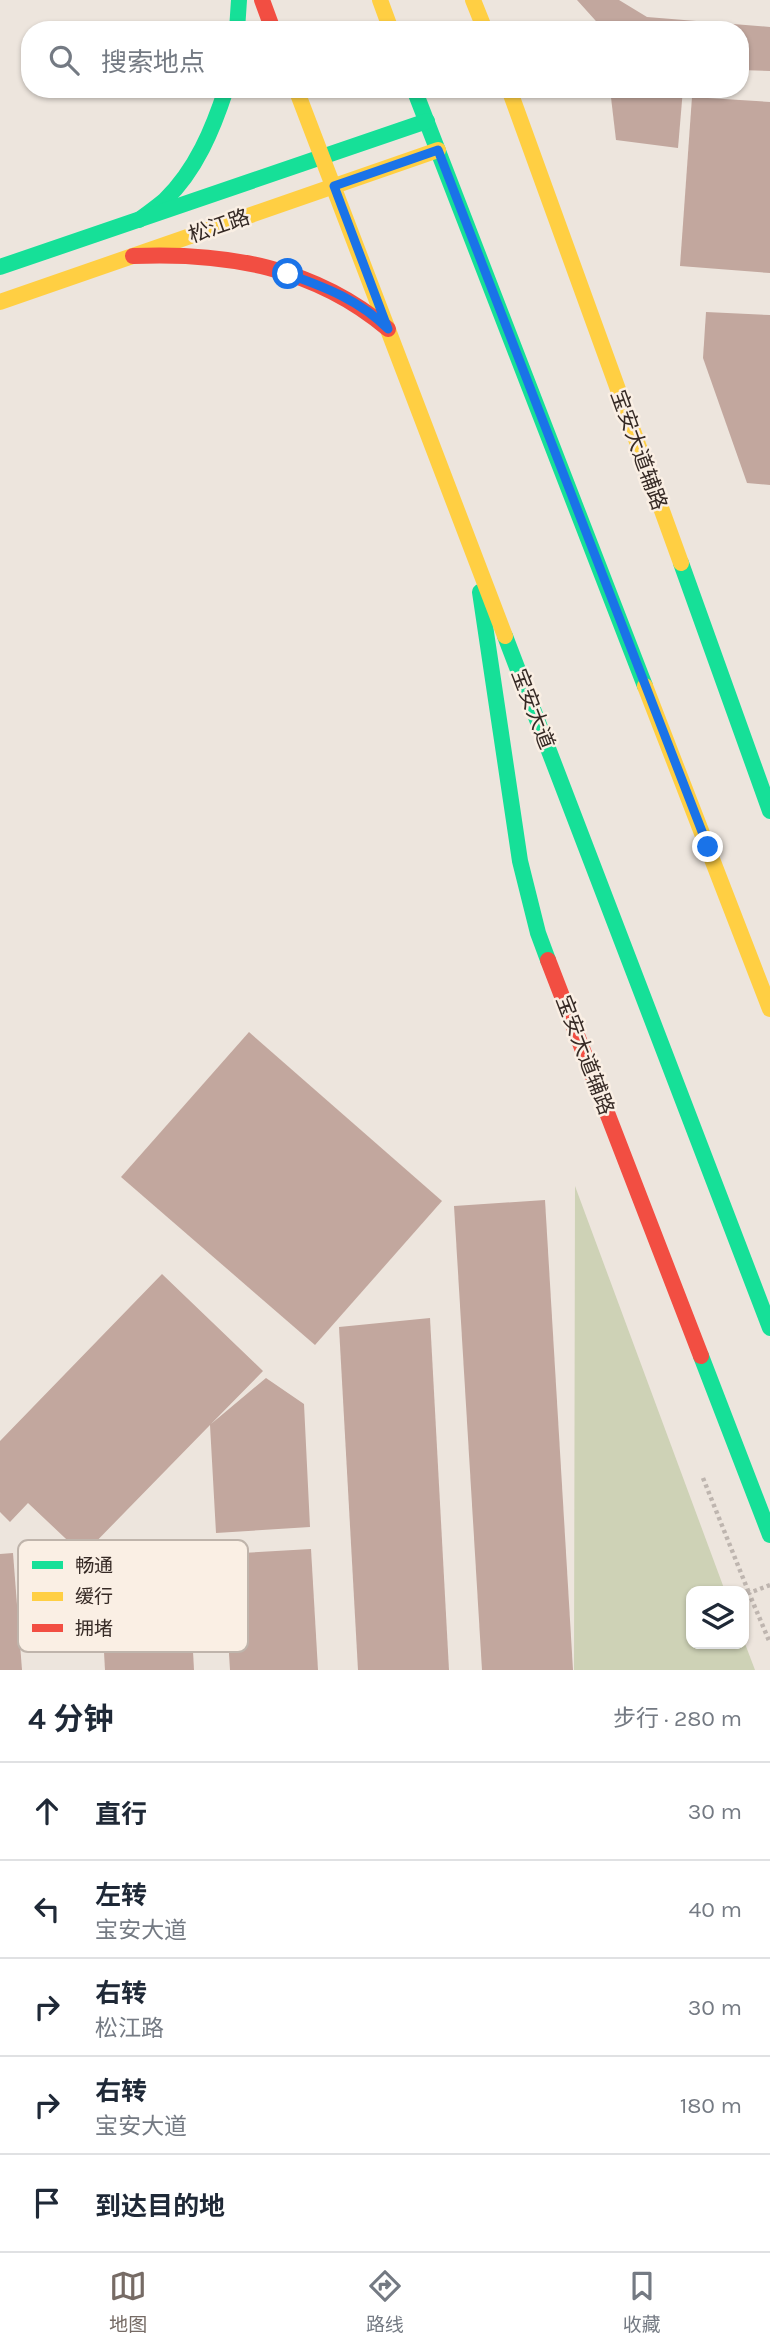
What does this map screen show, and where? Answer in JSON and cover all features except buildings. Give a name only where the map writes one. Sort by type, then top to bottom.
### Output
[{"type":"main road","points":[[238,21],[239,0]]},
{"type":"main road","points":[[262,0],[270,21]]},
{"type":"main road","points":[[380,0],[388,21]]},
{"type":"main road","points":[[473,0],[481,21]]},
{"type":"main road","points":[[139,220],[165,200],[197,158],[210,135],[223,98]]},
{"type":"main road","name":"宝安大道","points":[[300,98],[770,1328]]},
{"type":"main road","points":[[418,98],[770,1009]]},
{"type":"main road","name":"宝安大道辅路","points":[[512,98],[770,811]]},
{"type":"main road","name":"松江路","points":[[0,267],[427,121]]},
{"type":"main road","name":"松江路","points":[[0,302],[438,150]]},
{"type":"main road","points":[[133,256],[204,256],[263,267],[316,284],[362,306],[388,329]]},
{"type":"main road","name":"宝安大道辅路","points":[[474,556],[520,861],[538,933],[770,1535]]},
{"type":"main road","points":[[708,847],[756,931]]},
{"type":"path","points":[[703,1478],[746,1586]]},
{"type":"path","points":[[770,1585],[749,1593],[770,1643]]},
{"type":"green space","points":[[575,1186],[723,1586],[686,1586],[686,1649],[747,1649],[755,1670],[574,1670]]},
{"type":"traffic: fast","points":[[238,21],[239,0]]},
{"type":"traffic: fast","points":[[139,220],[165,200],[186,176],[209,134],[223,98]]},
{"type":"traffic: fast","points":[[417,98],[645,686]]},
{"type":"traffic: fast","points":[[0,267],[427,121]]},
{"type":"traffic: fast","points":[[681,563],[770,811]]},
{"type":"traffic: fast","points":[[480,592],[520,861],[538,933],[548,960]]},
{"type":"traffic: fast","points":[[505,636],[770,1328]]},
{"type":"traffic: fast","points":[[701,1356],[770,1535]]},
{"type":"traffic: slow","points":[[380,0],[388,21]]},
{"type":"traffic: slow","points":[[473,0],[481,21]]},
{"type":"traffic: slow","points":[[299,98],[505,636]]},
{"type":"traffic: slow","points":[[512,98],[681,563]]},
{"type":"traffic: slow","points":[[0,302],[438,150]]},
{"type":"traffic: slow","points":[[645,686],[770,1009]]},
{"type":"traffic: jam","points":[[262,0],[270,21]]},
{"type":"traffic: jam","points":[[133,256],[202,257],[268,268],[330,291],[360,308],[388,329]]},
{"type":"traffic: jam","points":[[548,960],[701,1356]]},
{"type":"route","points":[[288,274],[362,306],[388,329],[334,186],[438,150],[708,847]]}]
